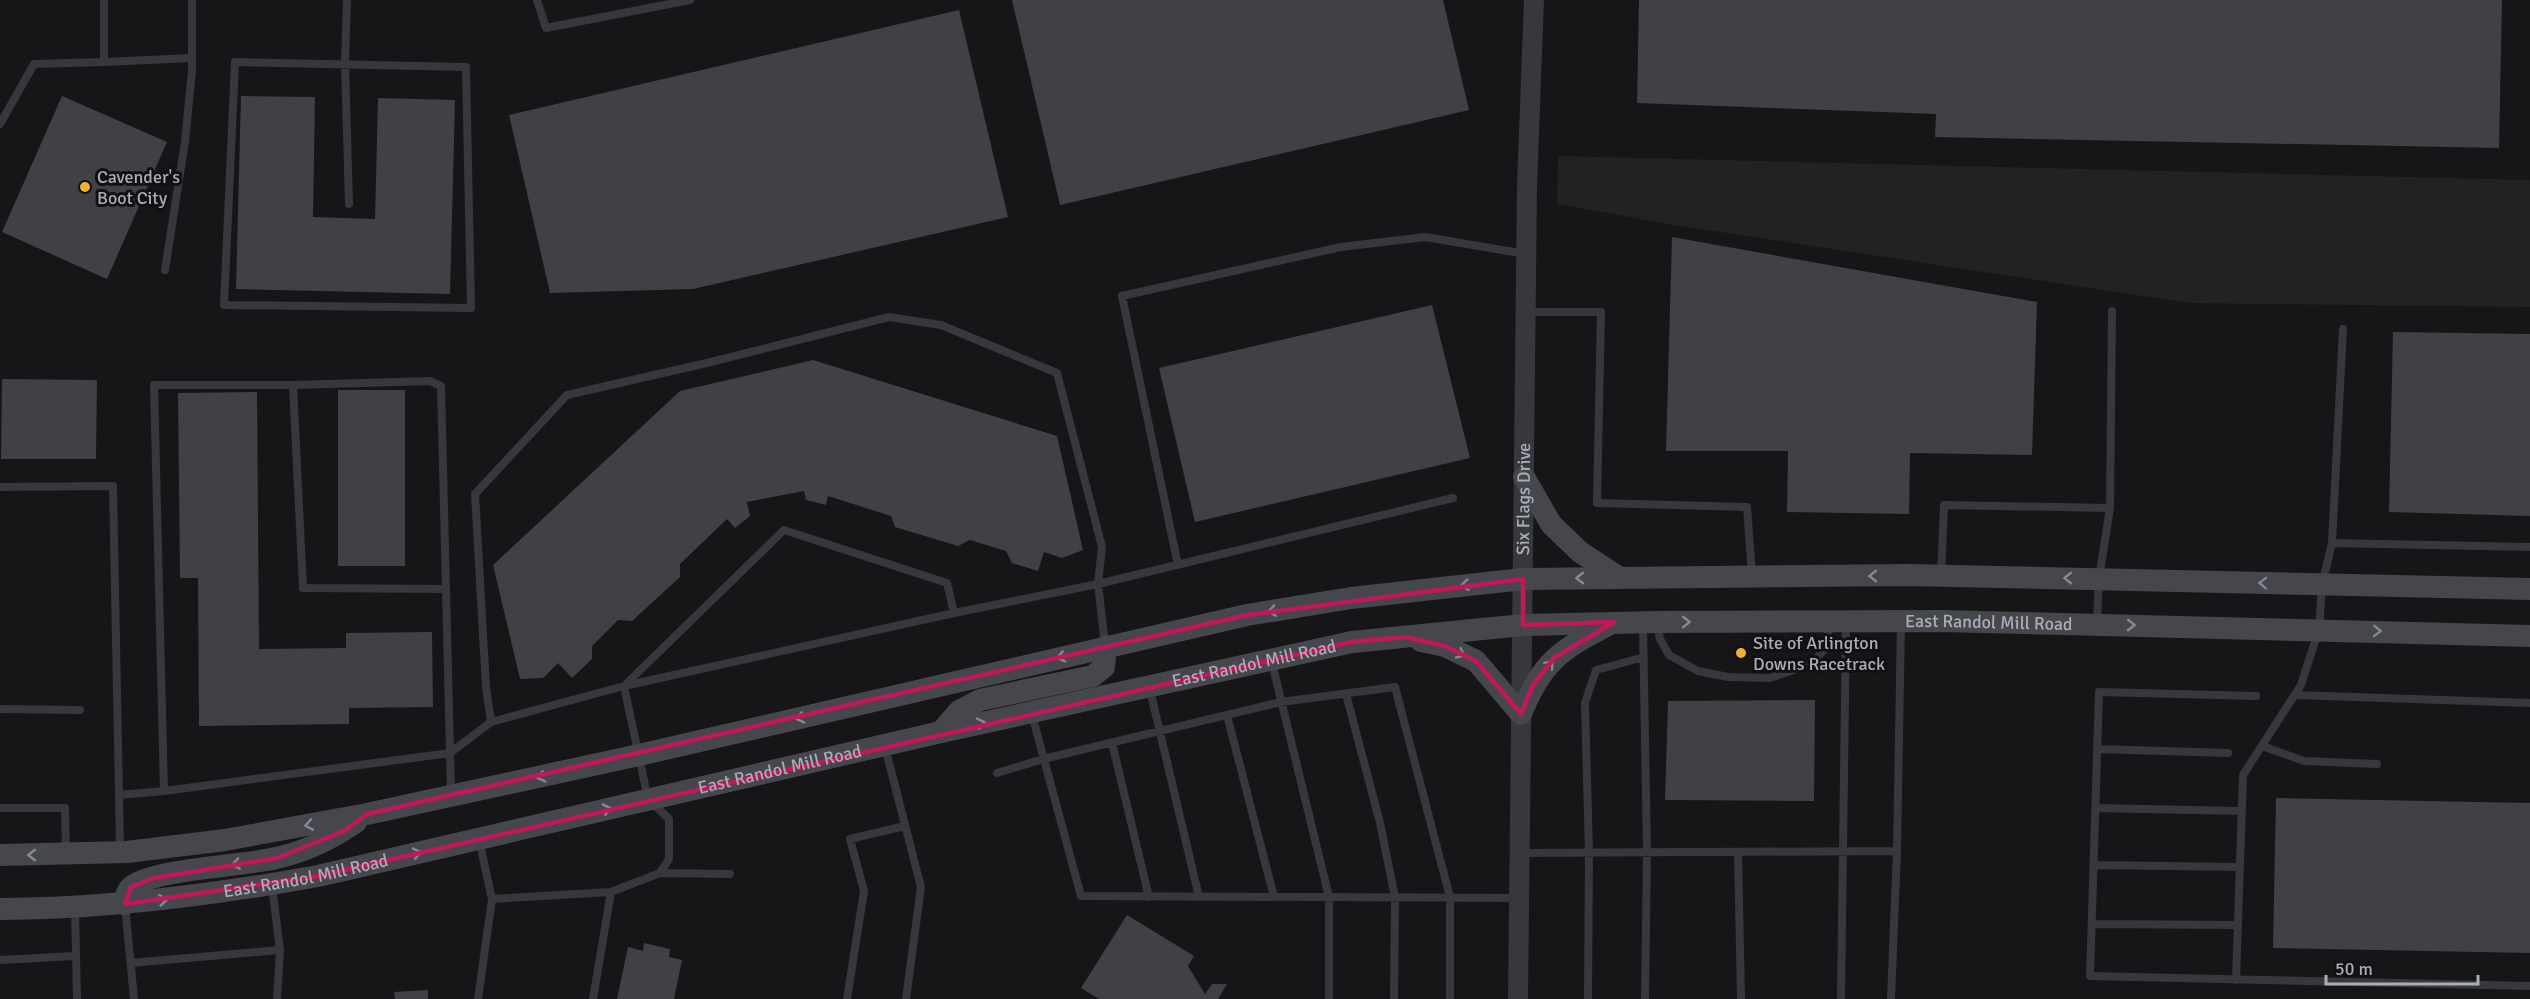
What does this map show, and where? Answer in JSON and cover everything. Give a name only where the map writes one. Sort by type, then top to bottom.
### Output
[{"type":"main road","points":[[1524,477],[1551,525],[1580,552],[1620,578]]},
{"type":"main road","points":[[0,855],[120,853],[225,840],[451,798],[1106,646],[1270,611],[1351,598],[1523,579],[1941,576],[2530,589]]},
{"type":"main road","name":"East Randol Mill Road","points":[[0,909],[125,904],[226,892],[318,876],[940,732],[1352,642],[1523,625],[1614,622],[1901,621],[2319,629],[2530,636]]},
{"type":"main road","points":[[1405,637],[1445,646],[1476,661],[1521,714],[1533,685],[1554,658],[1614,622]]},
{"type":"main road","points":[[940,732],[959,711],[980,700],[1093,676],[1104,667],[1106,646]]},
{"type":"main road","points":[[125,904],[126,895],[131,887],[154,878],[277,858],[306,849],[344,831],[367,814]]},
{"type":"street","name":"Six Flags Drive","points":[[1518,999],[1526,254],[1534,0]]},
{"type":"lane","points":[[104,0],[104,62]]},
{"type":"lane","points":[[165,270],[185,142],[192,58],[192,0]]},
{"type":"lane","points":[[347,0],[345,64],[349,204]]},
{"type":"lane","points":[[537,0],[546,28],[667,2],[690,0]]},
{"type":"lane","points":[[0,124],[34,64],[192,58]]},
{"type":"lane","points":[[235,62],[345,64],[466,67],[471,308],[224,305],[235,62]]},
{"type":"lane","points":[[1178,565],[1122,297],[1341,247],[1425,237],[1526,254]]},
{"type":"lane","points":[[2097,624],[2099,578],[2110,508],[2112,311]]},
{"type":"lane","points":[[1526,312],[1601,312],[1597,503],[1747,507],[1752,577]]},
{"type":"lane","points":[[491,722],[486,687],[475,494],[567,394],[711,362],[889,317],[941,325],[1057,373],[1102,547],[1098,584],[1106,646]]},
{"type":"lane","points":[[2236,980],[2244,775],[2301,685],[2319,629],[2322,585],[2332,543],[2343,328]]},
{"type":"lane","points":[[164,791],[154,385],[293,385],[430,381],[441,386],[451,798]]},
{"type":"lane","points":[[293,385],[303,588],[446,589]]},
{"type":"lane","points":[[0,487],[113,486],[120,853]]},
{"type":"lane","points":[[119,795],[450,753],[491,722],[624,686],[954,613],[1098,584],[1453,498]]},
{"type":"lane","points":[[1941,576],[1944,506],[2110,508]]},
{"type":"lane","points":[[624,686],[784,530],[947,583],[954,613]]},
{"type":"lane","points":[[2332,543],[2530,547]]},
{"type":"lane","points":[[1650,622],[1669,655],[1698,672],[1728,677],[1770,678],[1811,664],[1825,649],[1838,621]]},
{"type":"lane","points":[[1838,621],[1843,851],[1841,999]]},
{"type":"lane","points":[[1891,999],[1897,851],[1901,621]]},
{"type":"lane","points":[[1645,999],[1647,852],[1644,657],[1650,622]]},
{"type":"lane","points":[[1588,999],[1589,852],[1585,702],[1596,670],[1644,657]]},
{"type":"lane","points":[[1271,659],[1329,897],[1329,999]]},
{"type":"lane","points":[[624,686],[648,799],[669,819],[669,859],[660,873]]},
{"type":"lane","points":[[1149,686],[1199,897]]},
{"type":"lane","points":[[997,773],[1043,759],[1281,702],[1395,687],[1450,897],[1450,999]]},
{"type":"lane","points":[[2256,696],[2099,692],[2090,976],[2530,986]]},
{"type":"lane","points":[[1346,694],[1380,823],[1395,897],[1394,999]]},
{"type":"lane","points":[[2295,695],[2530,703]]},
{"type":"lane","points":[[0,709],[80,710]]},
{"type":"lane","points":[[1031,712],[1081,896],[1518,898]]},
{"type":"lane","points":[[1227,715],[1274,897]]},
{"type":"lane","points":[[1112,743],[1149,897]]},
{"type":"lane","points":[[885,745],[921,886],[906,999]]},
{"type":"lane","points":[[2262,746],[2304,761],[2377,765]]},
{"type":"lane","points":[[2097,750],[2228,753]]},
{"type":"lane","points":[[0,808],[65,808],[66,854]]},
{"type":"lane","points":[[2095,808],[2242,811]]},
{"type":"lane","points":[[848,999],[864,891],[850,839],[905,826]]},
{"type":"lane","points":[[478,839],[492,899],[478,999]]},
{"type":"lane","points":[[1519,853],[1897,851]]},
{"type":"lane","points":[[1738,852],[1741,999]]},
{"type":"lane","points":[[2093,865],[2240,867]]},
{"type":"lane","points":[[492,899],[611,892],[660,873],[730,874]]},
{"type":"lane","points":[[272,884],[279,950],[277,999]]},
{"type":"lane","points":[[593,999],[611,892]]},
{"type":"lane","points":[[125,904],[134,999]]},
{"type":"lane","points":[[75,907],[76,999]]},
{"type":"lane","points":[[2091,924],[2238,925]]},
{"type":"lane","points":[[130,963],[279,950]]},
{"type":"lane","points":[[0,960],[75,956]]},
{"type":"highlighted area","points":[[1523,579],[1523,625],[1614,622],[1554,658],[1533,685],[1521,714],[1476,661],[1445,646],[1405,637],[1352,642],[318,876],[125,904],[131,887],[154,878],[277,858],[344,831],[367,814],[1247,615]]},
{"type":"shaded area","points":[[1558,156],[2530,180],[2530,307],[2188,303],[1674,225],[1557,204]]},
{"type":"building","points":[[1012,0],[1443,0],[1469,110],[1060,205]]},
{"type":"building","points":[[1639,0],[2502,0],[2499,148],[1935,137],[1936,114],[1637,103]]},
{"type":"building","points":[[959,10],[1008,217],[693,289],[550,293],[509,115]]},
{"type":"building","name":"Cavender's Boot City","points":[[62,96],[167,142],[107,279],[2,232]]},
{"type":"building","points":[[241,96],[315,97],[313,217],[375,219],[378,98],[455,100],[450,294],[236,289]]},
{"type":"building","points":[[1672,237],[2037,302],[2032,455],[1910,453],[1909,514],[1787,512],[1788,451],[1666,451]]},
{"type":"building","points":[[1432,305],[1470,458],[1195,522],[1159,368]]},
{"type":"building","points":[[2393,332],[2530,334],[2530,516],[2389,512]]},
{"type":"building","points":[[813,360],[1057,436],[1083,550],[1062,558],[1044,552],[1038,571],[1012,563],[1006,551],[970,540],[958,546],[895,527],[891,516],[828,496],[826,505],[806,500],[804,491],[747,502],[750,516],[735,528],[727,519],[680,564],[680,577],[632,621],[618,620],[592,646],[592,659],[572,678],[558,663],[543,678],[520,679],[493,565],[680,391]]},
{"type":"building","points":[[2,379],[97,380],[96,459],[1,459]]},
{"type":"building","points":[[338,390],[405,390],[405,566],[338,566]]},
{"type":"building","points":[[257,392],[259,649],[346,648],[346,633],[432,632],[433,707],[349,708],[349,724],[199,726],[198,578],[180,578],[178,393]]},
{"type":"building","points":[[1815,700],[1814,801],[1665,800],[1668,701]]},
{"type":"building","points":[[2276,798],[2530,803],[2530,953],[2273,948]]},
{"type":"building","points":[[1127,915],[1194,956],[1188,966],[1205,994],[1212,984],[1227,984],[1218,999],[1099,999],[1081,988]]},
{"type":"building","points":[[644,943],[670,949],[669,957],[682,960],[674,999],[617,999],[628,947],[643,951]]},
{"type":"building","points":[[428,990],[428,999],[395,999],[394,992]]},
{"type":"place","name":"Cavender's Boot City","points":[[85,187]]},
{"type":"place","name":"Site of Arlington Downs Racetrack","points":[[1741,653]]}]
